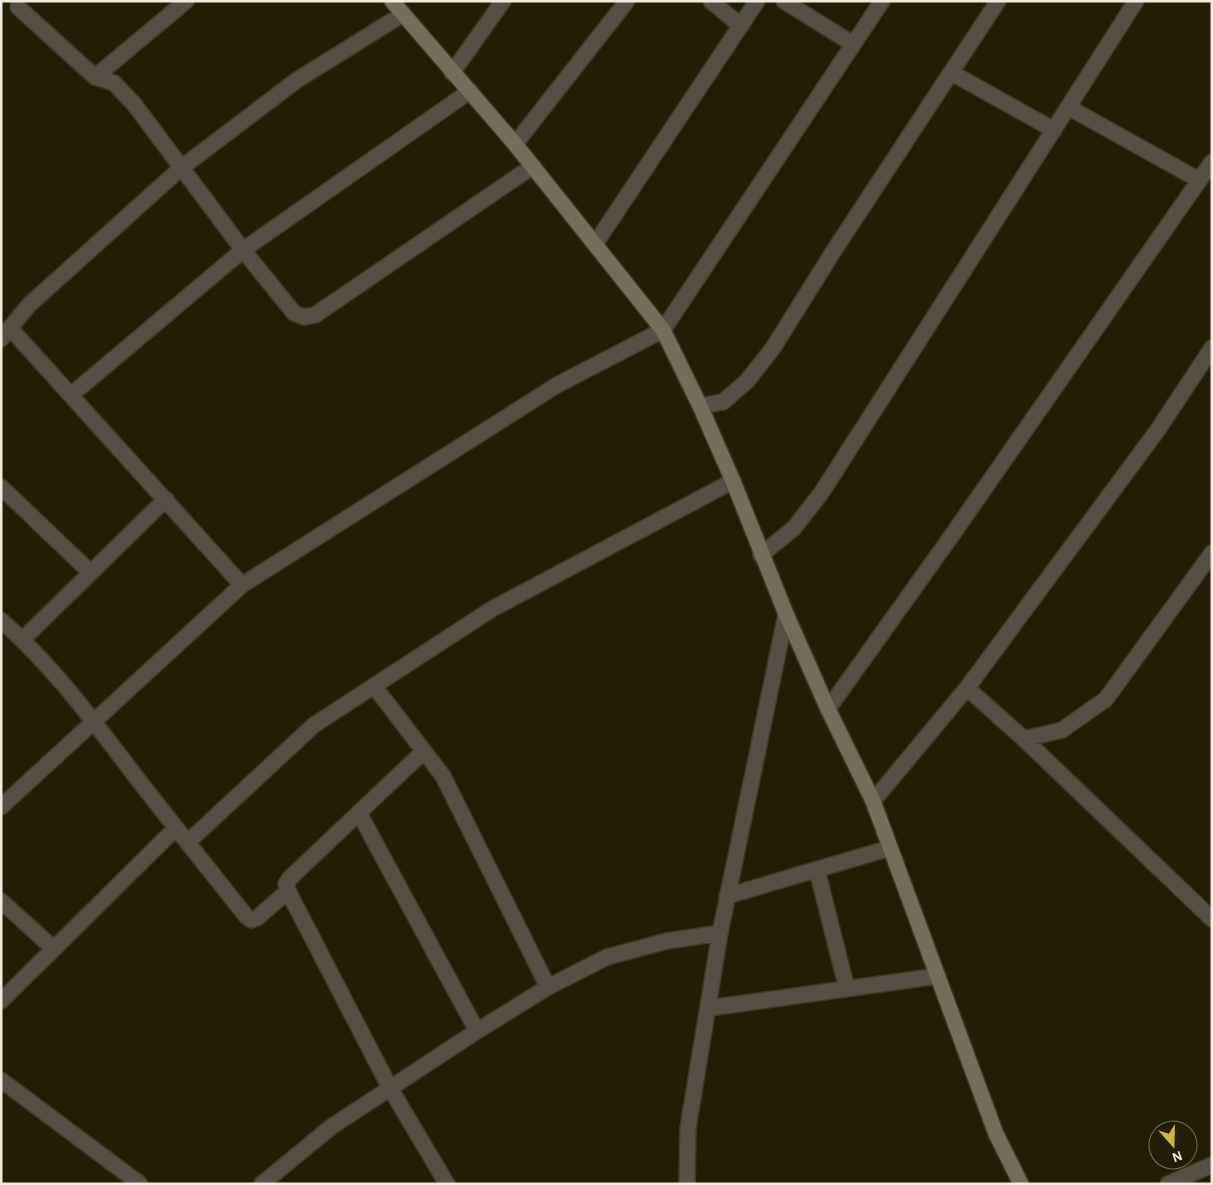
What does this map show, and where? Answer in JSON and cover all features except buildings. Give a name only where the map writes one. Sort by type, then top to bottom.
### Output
[{"type":"street","points":[[95,77],[186,1]]},
{"type":"street","points":[[392,1],[515,144],[663,330],[733,480],[761,555],[828,709],[873,801],[996,1134],[1021,1184]]},
{"type":"street","points":[[452,72],[503,1]]},
{"type":"street","points":[[515,144],[627,1]]},
{"type":"street","points":[[711,1],[741,26]]},
{"type":"street","points":[[595,244],[757,1]]},
{"type":"street","points":[[784,1],[853,44]]},
{"type":"street","points":[[1,807],[242,585],[557,385],[663,330],[882,1]]},
{"type":"street","points":[[700,406],[723,402],[747,381],[773,348],[998,1]]},
{"type":"street","points":[[761,555],[794,528],[822,492],[1136,1]]},
{"type":"street","points":[[18,7],[95,77],[114,83],[134,104],[243,250],[294,313],[304,316],[315,315],[533,166]]},
{"type":"street","points":[[242,585],[71,395],[6,334],[29,305],[181,168],[297,80],[403,14]]},
{"type":"street","points":[[952,73],[1054,130]]},
{"type":"street","points":[[71,395],[243,250],[470,91]]},
{"type":"street","points":[[1068,107],[1199,180]]},
{"type":"street","points":[[828,709],[1212,162]]},
{"type":"street","points":[[873,801],[967,688],[1157,431],[1212,348]]},
{"type":"street","points":[[188,842],[314,725],[492,609],[733,480]]},
{"type":"street","points":[[1,487],[90,572]]},
{"type":"street","points":[[22,639],[166,499]]},
{"type":"street","points":[[1024,739],[1062,730],[1106,699],[1212,552]]},
{"type":"street","points":[[687,1184],[688,1128],[720,933],[786,614]]},
{"type":"street","points":[[1,620],[22,639],[65,686],[251,920],[257,918],[288,891]]},
{"type":"street","points":[[374,686],[443,776],[548,987]]},
{"type":"street","points":[[967,688],[1024,739],[1212,919]]},
{"type":"street","points":[[423,752],[290,878],[286,884],[390,1088],[442,1182]]},
{"type":"street","points":[[359,813],[477,1031]]},
{"type":"street","points":[[1,1001],[176,828]]},
{"type":"street","points":[[728,896],[890,848]]},
{"type":"street","points":[[817,870],[847,988]]},
{"type":"street","points":[[1,902],[54,949]]},
{"type":"street","points":[[262,1184],[330,1127],[548,987],[607,958],[668,941],[720,933]]},
{"type":"street","points":[[709,1008],[938,976]]},
{"type":"street","points":[[1,1080],[140,1184]]},
{"type":"street","points":[[1168,1184],[1212,1165]]}]
